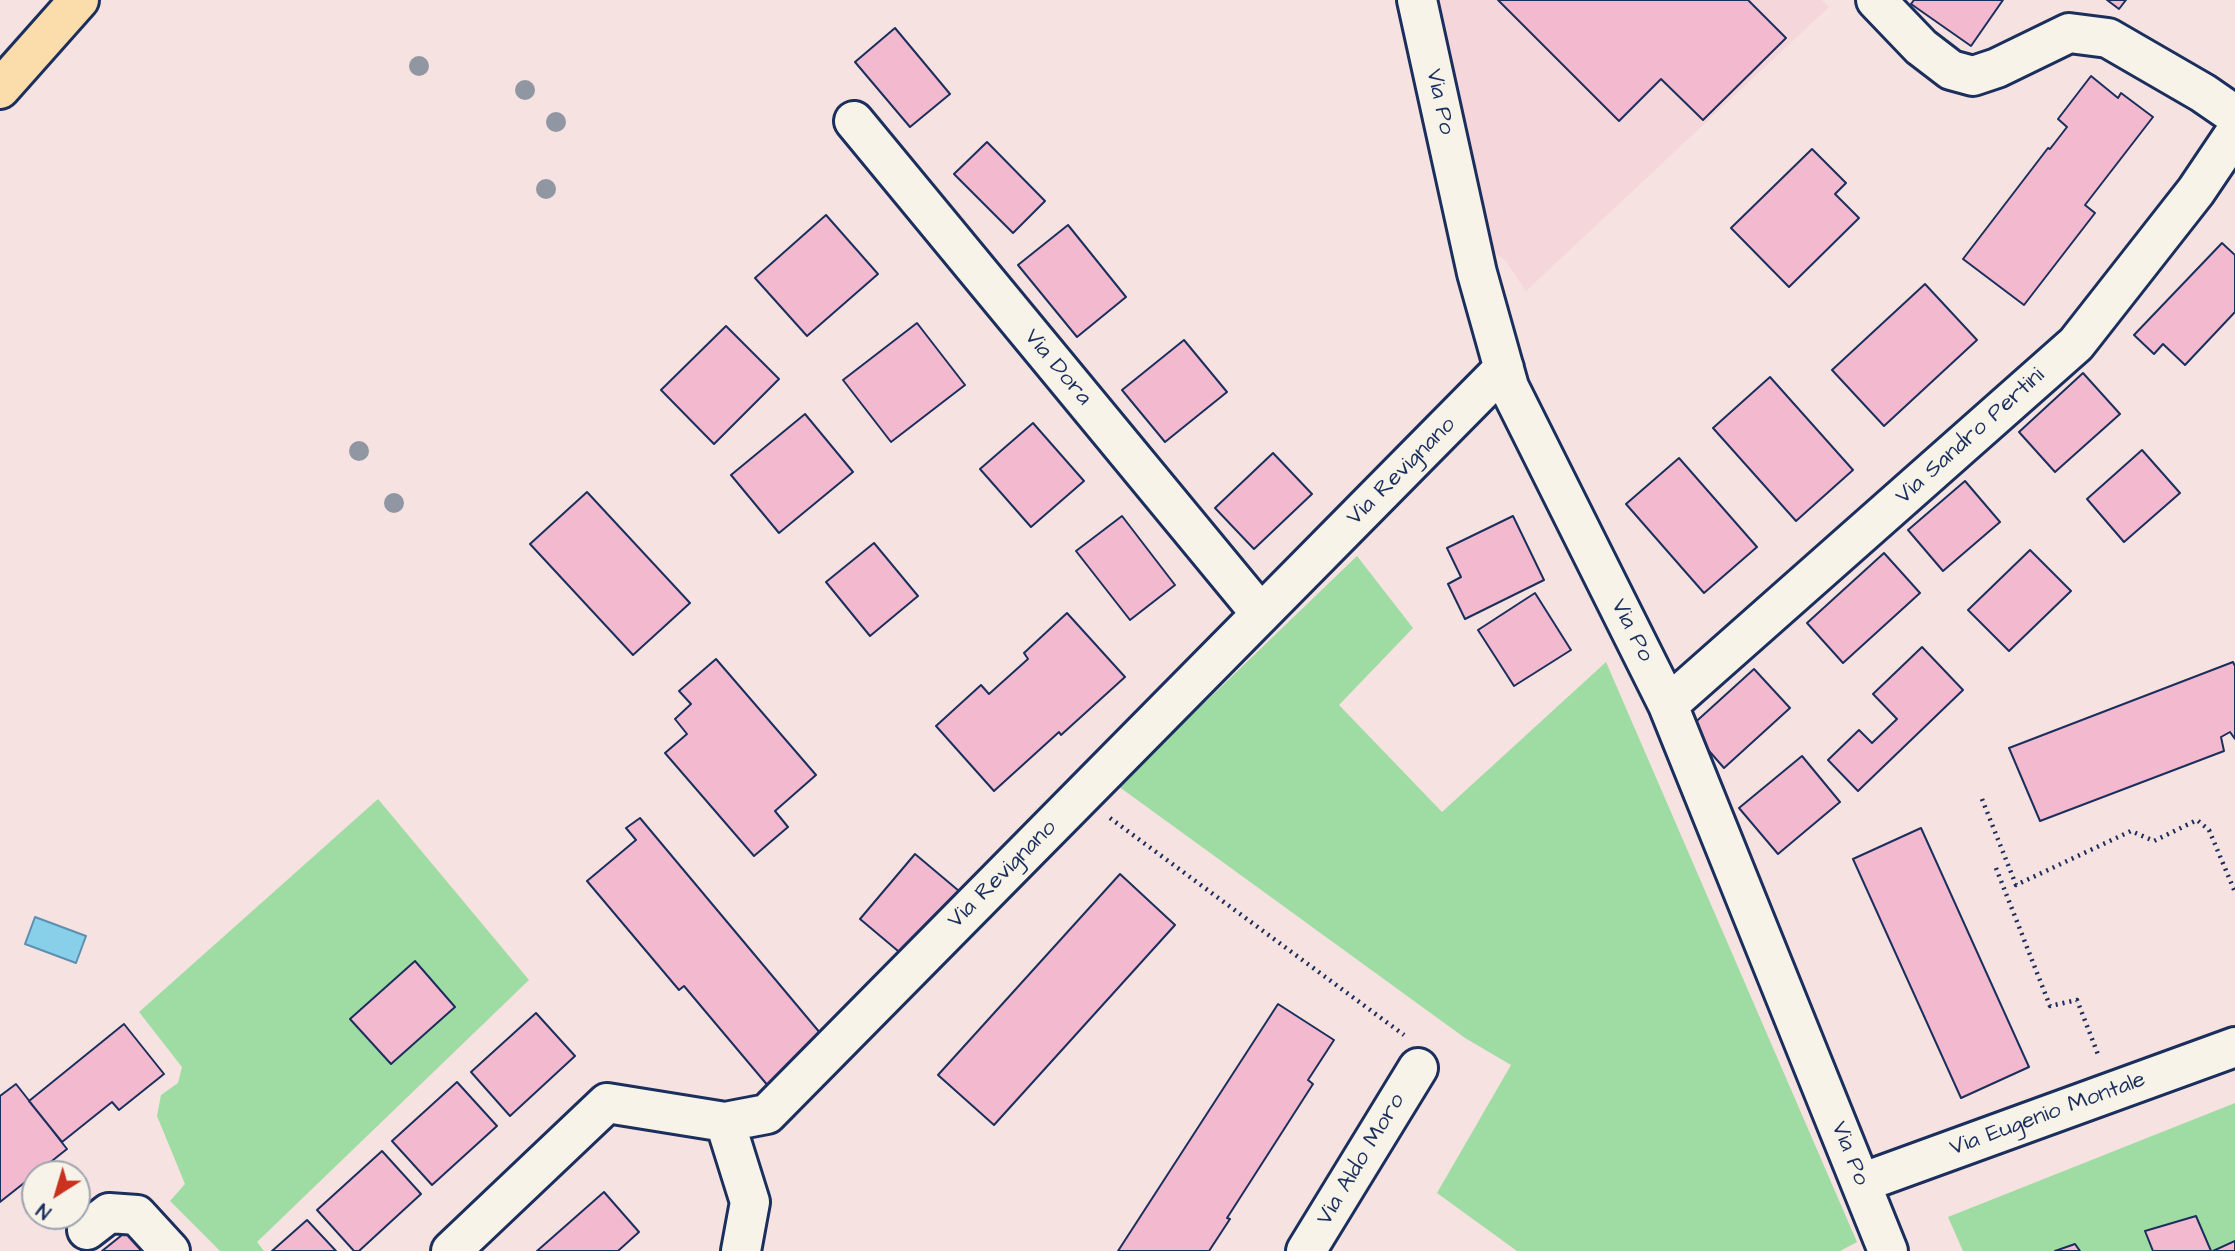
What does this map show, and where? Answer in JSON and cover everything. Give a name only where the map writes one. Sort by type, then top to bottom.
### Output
[{"type":"main road","points":[[0,89],[79,0]]},
{"type":"street","name":"Via Po","points":[[1417,0],[1477,273],[1510,387],[1668,705],[1888,1251]]},
{"type":"street","points":[[1876,0],[1921,47],[1951,70],[1973,76],[1997,68],[2069,33],[2108,38],[2203,93],[2235,115]]},
{"type":"street","name":"Via Dora","points":[[853,121],[1261,614]]},
{"type":"street","name":"Via Sandro Pertini","points":[[1668,705],[2076,344],[2196,191],[2235,133]]},
{"type":"street","name":"Via Revignano","points":[[451,1251],[607,1103],[725,1122],[767,1114],[1504,368]]},
{"type":"street","name":"Via Eugenio Montale","points":[[1861,1183],[2235,1047]]},
{"type":"street","name":"Via Aldo Moro","points":[[1306,1251],[1418,1068]]},
{"type":"street","points":[[725,1122],[750,1202],[741,1251]]},
{"type":"street","points":[[91,1227],[109,1213],[137,1215],[170,1251]]},
{"type":"path","points":[[1081,797],[1404,1034],[1418,1068]]},
{"type":"path","points":[[1982,799],[2016,885],[2131,831],[2154,841],[2197,820],[2209,830],[2235,892]]},
{"type":"path","points":[[1996,868],[2050,1006],[2077,1000],[2113,1091]]},
{"type":"shaded area","points":[[1429,0],[1822,0],[1829,7],[1526,291],[1505,260],[1481,245]]},
{"type":"green space","points":[[1357,556],[1413,628],[1339,705],[1442,812],[1606,662],[1857,1242],[1840,1251],[1517,1251],[1437,1193],[1511,1065],[1465,1038],[1118,786]]},
{"type":"green space","points":[[378,799],[529,980],[257,1242],[264,1251],[220,1251],[170,1201],[185,1184],[157,1116],[161,1095],[178,1083],[182,1067],[139,1012]]},
{"type":"green space","points":[[2235,1103],[2235,1251],[1963,1251],[1948,1217]]},
{"type":"water","points":[[35,917],[86,936],[76,963],[25,944]]},
{"type":"building","points":[[1498,0],[1748,0],[1786,38],[1703,120],[1661,79],[1619,121]]},
{"type":"building","points":[[1914,0],[2003,0],[1971,46],[1911,4]]},
{"type":"building","points":[[2107,0],[2126,0],[2119,9]]},
{"type":"building","points":[[895,28],[950,94],[910,127],[855,62]]},
{"type":"building","points":[[2091,76],[2118,98],[2121,93],[2153,117],[2085,205],[2095,213],[2024,305],[1963,259],[2067,127],[2058,119]]},
{"type":"building","points":[[987,142],[1045,201],[1013,233],[954,174]]},
{"type":"building","points":[[1812,149],[1846,183],[1835,194],[1859,218],[1789,287],[1731,228]]},
{"type":"building","points":[[826,215],[878,274],[807,336],[755,278]]},
{"type":"building","points":[[1068,225],[1126,297],[1077,337],[1018,265]]},
{"type":"building","points":[[2222,243],[2235,255],[2235,312],[2185,365],[2163,344],[2154,354],[2134,335]]},
{"type":"building","points":[[1925,284],[1977,340],[1884,426],[1832,370]]},
{"type":"building","points":[[917,323],[965,385],[891,442],[843,380]]},
{"type":"building","points":[[726,326],[779,379],[714,444],[661,390]]},
{"type":"building","points":[[1184,340],[1227,392],[1165,442],[1122,390]]},
{"type":"building","points":[[2083,373],[2120,414],[2055,472],[2019,432]]},
{"type":"building","points":[[1770,377],[1853,470],[1796,521],[1713,428]]},
{"type":"building","points":[[805,414],[853,472],[779,533],[731,475]]},
{"type":"building","points":[[1033,423],[1084,481],[1031,527],[980,469]]},
{"type":"building","points":[[2142,450],[2180,493],[2124,542],[2087,499]]},
{"type":"building","points":[[1273,453],[1312,494],[1254,549],[1215,508]]},
{"type":"building","points":[[1679,458],[1757,547],[1704,593],[1626,504]]},
{"type":"building","points":[[1965,481],[2000,522],[1943,571],[1908,530]]},
{"type":"building","points":[[587,492],[690,603],[633,655],[530,544]]},
{"type":"building","points":[[1122,516],[1175,585],[1130,620],[1076,551]]},
{"type":"building","points":[[1513,516],[1544,580],[1465,619],[1448,584],[1461,577],[1447,548]]},
{"type":"building","points":[[874,543],[918,596],[870,636],[826,582]]},
{"type":"building","points":[[2030,550],[2071,591],[2009,651],[1968,610]]},
{"type":"building","points":[[1884,553],[1920,593],[1843,663],[1807,623]]},
{"type":"building","points":[[1535,593],[1571,650],[1514,686],[1478,630]]},
{"type":"building","points":[[1067,613],[1125,677],[994,791],[936,726],[981,685],[989,694],[1028,659],[1024,653]]},
{"type":"building","points":[[1922,647],[1963,690],[1858,791],[1828,760],[1859,730],[1872,743],[1897,719],[1873,694]]},
{"type":"building","points":[[716,659],[816,775],[775,811],[788,827],[754,856],[665,753],[687,734],[675,719],[691,704],[679,691]]},
{"type":"building","points":[[2233,662],[2235,739],[2230,732],[2221,737],[2224,751],[2040,821],[2009,748]]},
{"type":"building","points":[[1754,669],[1790,708],[1724,768],[1689,728]]},
{"type":"building","points":[[1802,756],[1840,802],[1778,854],[1739,808]]},
{"type":"building","points":[[640,818],[826,1040],[769,1087],[684,986],[679,990],[587,881],[636,840],[626,828]]},
{"type":"building","points":[[1921,828],[2029,1067],[1961,1098],[1853,859]]},
{"type":"building","points":[[915,854],[959,891],[904,956],[860,919]]},
{"type":"building","points":[[1120,874],[1175,925],[994,1125],[938,1075]]},
{"type":"building","points":[[415,961],[455,1007],[391,1064],[350,1019]]},
{"type":"building","points":[[1278,1004],[1334,1040],[1308,1080],[1313,1084],[1227,1218],[1230,1219],[1209,1251],[1118,1251]]},
{"type":"building","points":[[536,1013],[575,1056],[510,1116],[471,1072]]},
{"type":"building","points":[[124,1024],[164,1074],[119,1110],[112,1102],[62,1142],[29,1101]]},
{"type":"building","points":[[457,1082],[497,1126],[432,1185],[392,1141]]},
{"type":"building","points":[[16,1084],[67,1149],[53,1160],[21,1160],[21,1185],[0,1202],[0,1096]]},
{"type":"building","points":[[382,1151],[421,1194],[359,1251],[354,1251],[317,1210]]},
{"type":"building","points":[[604,1192],[639,1232],[618,1251],[537,1251]]},
{"type":"building","points":[[2196,1216],[2211,1251],[2153,1251],[2145,1231]]},
{"type":"building","points":[[307,1220],[336,1251],[272,1251]]},
{"type":"building","points":[[132,1227],[151,1251],[102,1251]]},
{"type":"building","points":[[2235,1241],[2235,1251],[2213,1251]]},
{"type":"building","points":[[2075,1244],[2080,1251],[2055,1251]]}]
